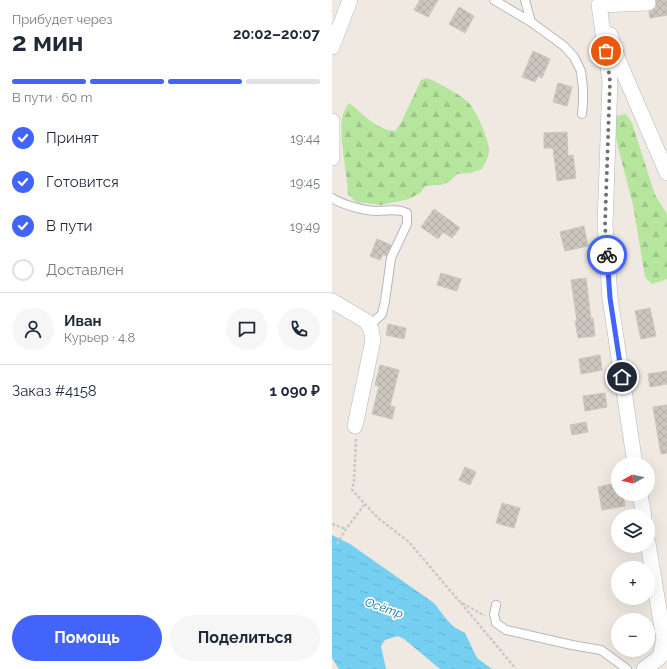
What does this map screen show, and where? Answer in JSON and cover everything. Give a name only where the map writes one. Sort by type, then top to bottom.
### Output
[{"type":"street","points":[[332,47],[350,0]]},
{"type":"street","points":[[597,3],[648,3]]},
{"type":"street","points":[[597,3],[619,62],[667,173]]},
{"type":"street","points":[[597,3],[610,81],[605,225],[610,298],[634,457]]},
{"type":"street","points":[[332,121],[332,158]]},
{"type":"street","points":[[332,301],[366,321],[373,340],[355,426]]},
{"type":"street","points":[[644,669],[664,661],[664,640],[650,553]]},
{"type":"lane","points":[[494,0],[531,22],[564,46],[574,57],[581,71],[583,89],[582,114]]},
{"type":"lane","points":[[525,0],[531,22]]},
{"type":"lane","points":[[332,198],[354,207],[375,211],[401,210],[407,214],[407,224],[392,258],[386,301],[382,314],[369,326]]},
{"type":"lane","points":[[496,605],[494,614],[496,622],[506,630],[601,650],[627,669]]},
{"type":"path","points":[[355,426],[357,442],[352,490],[364,505],[378,518],[409,542],[516,669]]},
{"type":"path","points":[[337,544],[364,505]]},
{"type":"path","points":[[332,524],[346,529]]},
{"type":"path","points":[[459,601],[496,622]]},
{"type":"green space","points":[[427,78],[448,88],[463,98],[474,110],[485,133],[489,147],[488,156],[482,169],[470,173],[457,174],[446,183],[425,186],[420,193],[409,199],[381,205],[356,202],[348,194],[342,146],[341,127],[343,114],[346,108],[349,103],[382,128],[395,131],[401,123],[421,80]]},
{"type":"green space","points":[[626,114],[632,123],[655,195],[667,214],[667,279],[652,284],[645,277],[633,205],[617,143],[614,125],[617,116]]},
{"type":"water","name":"Осётр","points":[[332,535],[350,544],[434,603],[454,627],[465,633],[477,658],[492,669],[440,669],[404,639],[398,636],[385,640],[381,646],[386,669],[339,669],[332,658]]},
{"type":"building","points":[[420,0],[438,0],[428,17],[414,10]]},
{"type":"building","points":[[656,0],[667,0],[667,15],[650,18],[649,12],[656,8]]},
{"type":"building","points":[[459,7],[474,16],[465,33],[449,24]]},
{"type":"building","points":[[533,51],[550,59],[542,78],[538,76],[535,82],[522,77]]},
{"type":"building","points":[[558,83],[572,87],[567,106],[553,102]]},
{"type":"building","points":[[567,132],[568,156],[573,155],[576,178],[557,181],[553,148],[544,148],[544,133]]},
{"type":"building","points":[[434,209],[460,228],[452,238],[443,232],[438,239],[421,227]]},
{"type":"building","points":[[584,226],[588,246],[565,251],[560,232]]},
{"type":"building","points":[[377,239],[391,245],[386,256],[383,254],[380,260],[370,256]]},
{"type":"building","points":[[441,273],[461,279],[457,291],[437,285]]},
{"type":"building","points":[[586,278],[591,319],[593,318],[595,336],[578,338],[571,280]]},
{"type":"building","points":[[650,308],[656,336],[641,339],[635,311]]},
{"type":"building","points":[[388,324],[406,328],[404,339],[386,335]]},
{"type":"building","points":[[600,355],[602,370],[581,374],[579,359]]},
{"type":"building","points":[[380,365],[399,370],[390,406],[395,407],[392,419],[372,414],[379,386],[375,385]]},
{"type":"building","points":[[667,371],[667,384],[650,387],[648,374]]},
{"type":"building","points":[[605,393],[607,407],[585,411],[583,396]]},
{"type":"building","points":[[667,405],[667,453],[661,454],[653,407]]},
{"type":"building","points":[[586,422],[588,432],[572,435],[570,425]]},
{"type":"building","points":[[465,467],[476,472],[470,485],[459,480]]},
{"type":"building","points":[[611,484],[611,501],[624,501],[625,506],[602,510],[598,487]]},
{"type":"building","points":[[502,503],[520,508],[514,528],[496,523]]},
{"type":"way so far","points":[[606,51],[610,81],[605,225],[607,255]]},
{"type":"route","points":[[607,255],[610,298],[622,377]]}]
